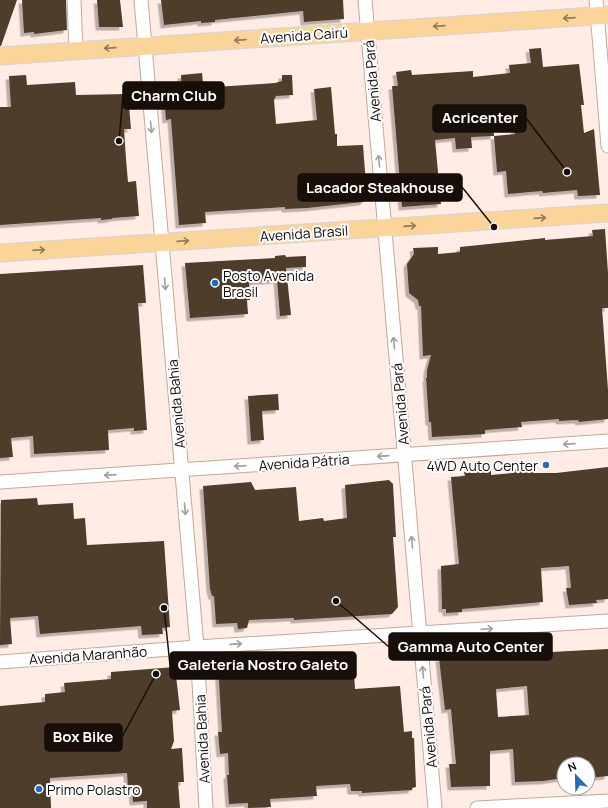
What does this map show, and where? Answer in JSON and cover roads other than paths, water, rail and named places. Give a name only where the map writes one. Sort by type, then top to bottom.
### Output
[{"type":"main road","name":"Avenida Cairú","points":[[0,56],[368,31],[600,10]]},
{"type":"main road","name":"Avenida Brasil","points":[[0,253],[608,213]]},
{"type":"street","points":[[74,0],[76,51]]},
{"type":"street","name":"Avenida Bahia","points":[[141,0],[197,647],[206,808]]},
{"type":"street","name":"Avenida Pará","points":[[365,0],[435,808]]},
{"type":"street","points":[[600,10],[608,146]]},
{"type":"street","name":"Avenida Pátria","points":[[0,482],[608,441]]},
{"type":"street","name":"Avenida Maranhão","points":[[0,662],[197,647],[608,621]]},
{"type":"street","points":[[477,808],[608,801]]},
{"type":"place","name":"Charm Club","points":[[119,141]]},
{"type":"place","name":"Acricenter","points":[[567,172]]},
{"type":"place","name":"Lacador Steakhouse","points":[[494,227]]},
{"type":"place","name":"Posto Avenida Brasil","points":[[215,283]]},
{"type":"place","name":"4WD Auto Center","points":[[546,465]]},
{"type":"place","name":"Gamma Auto Center","points":[[336,601]]},
{"type":"place","name":"Galeteria Nostro Galeto","points":[[164,608]]},
{"type":"place","name":"Box Bike","points":[[156,674]]},
{"type":"place","name":"Primo Polastro","points":[[39,789]]}]
